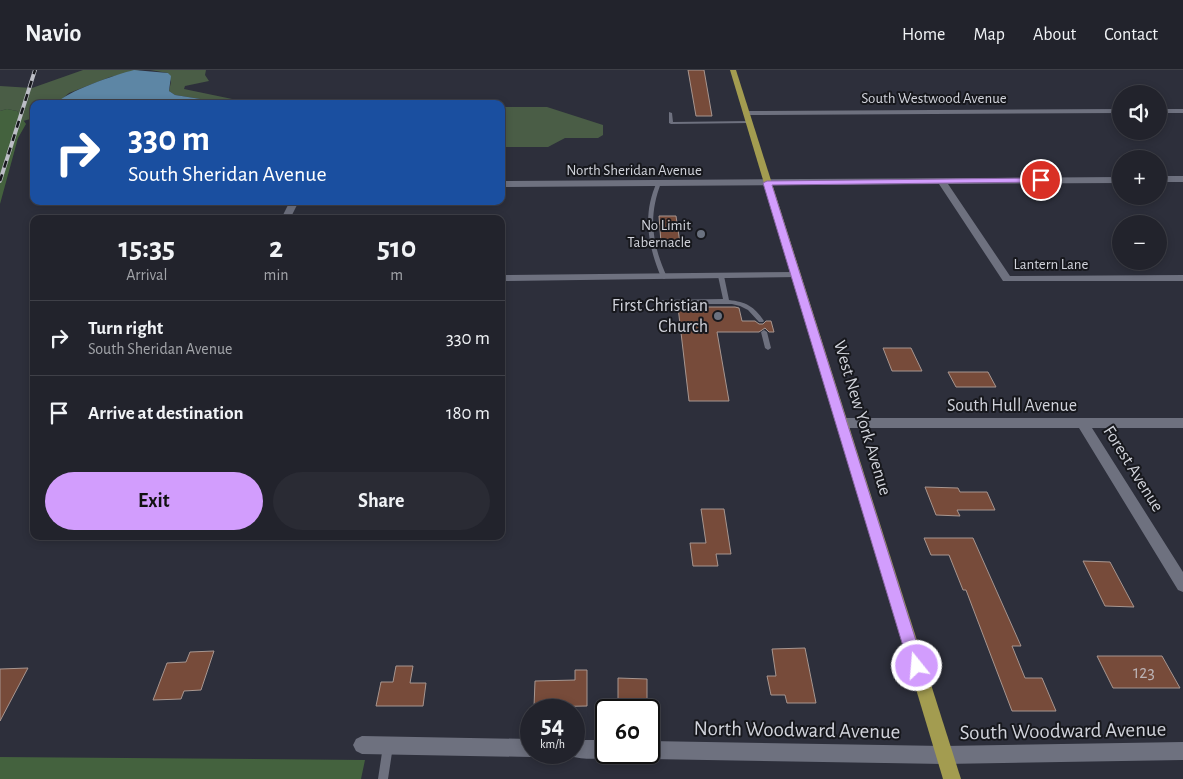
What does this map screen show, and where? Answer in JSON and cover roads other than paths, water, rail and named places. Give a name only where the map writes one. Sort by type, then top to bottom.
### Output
[{"type":"main road","name":"West New York Avenue","points":[[733,70],[952,779]]},
{"type":"street","name":"South Westwood Avenue","points":[[747,113],[1112,111]]},
{"type":"street","points":[[1167,111],[1183,111]]},
{"type":"street","points":[[1167,180],[1183,179]]},
{"type":"street","name":"North Sheridan Avenue","points":[[505,184],[1112,180]]},
{"type":"street","name":"Lantern Lane","points":[[942,181],[1007,279],[1183,278]]},
{"type":"street","points":[[505,278],[796,275]]},
{"type":"street","name":"South Hull Avenue","points":[[842,423],[1183,423]]},
{"type":"street","name":"Forest Avenue","points":[[1083,424],[1183,585]]},
{"type":"street","points":[[362,745],[520,748]]},
{"type":"street","name":"North Woodward Avenue","points":[[660,750],[944,755]]},
{"type":"street","name":"South Woodward Avenue","points":[[944,755],[1183,752]]},
{"type":"lane","points":[[670,114],[671,123],[749,122]]},
{"type":"lane","points":[[658,183],[651,203],[649,225],[656,262],[664,277]]},
{"type":"lane","points":[[721,276],[726,301]]},
{"type":"lane","points":[[660,302],[742,302],[750,307],[761,321]]},
{"type":"lane","points":[[764,332],[768,348]]},
{"type":"lane","points":[[382,779],[388,746]]},
{"type":"water","points":[[134,70],[168,73],[171,76],[169,91],[175,95],[207,100],[60,100],[69,94],[104,79]]},
{"type":"railway","points":[[0,181],[35,70]]},
{"type":"place","name":"No Limit Tabernacle","points":[[701,234]]},
{"type":"place","name":"First Christian Church","points":[[718,316]]}]
